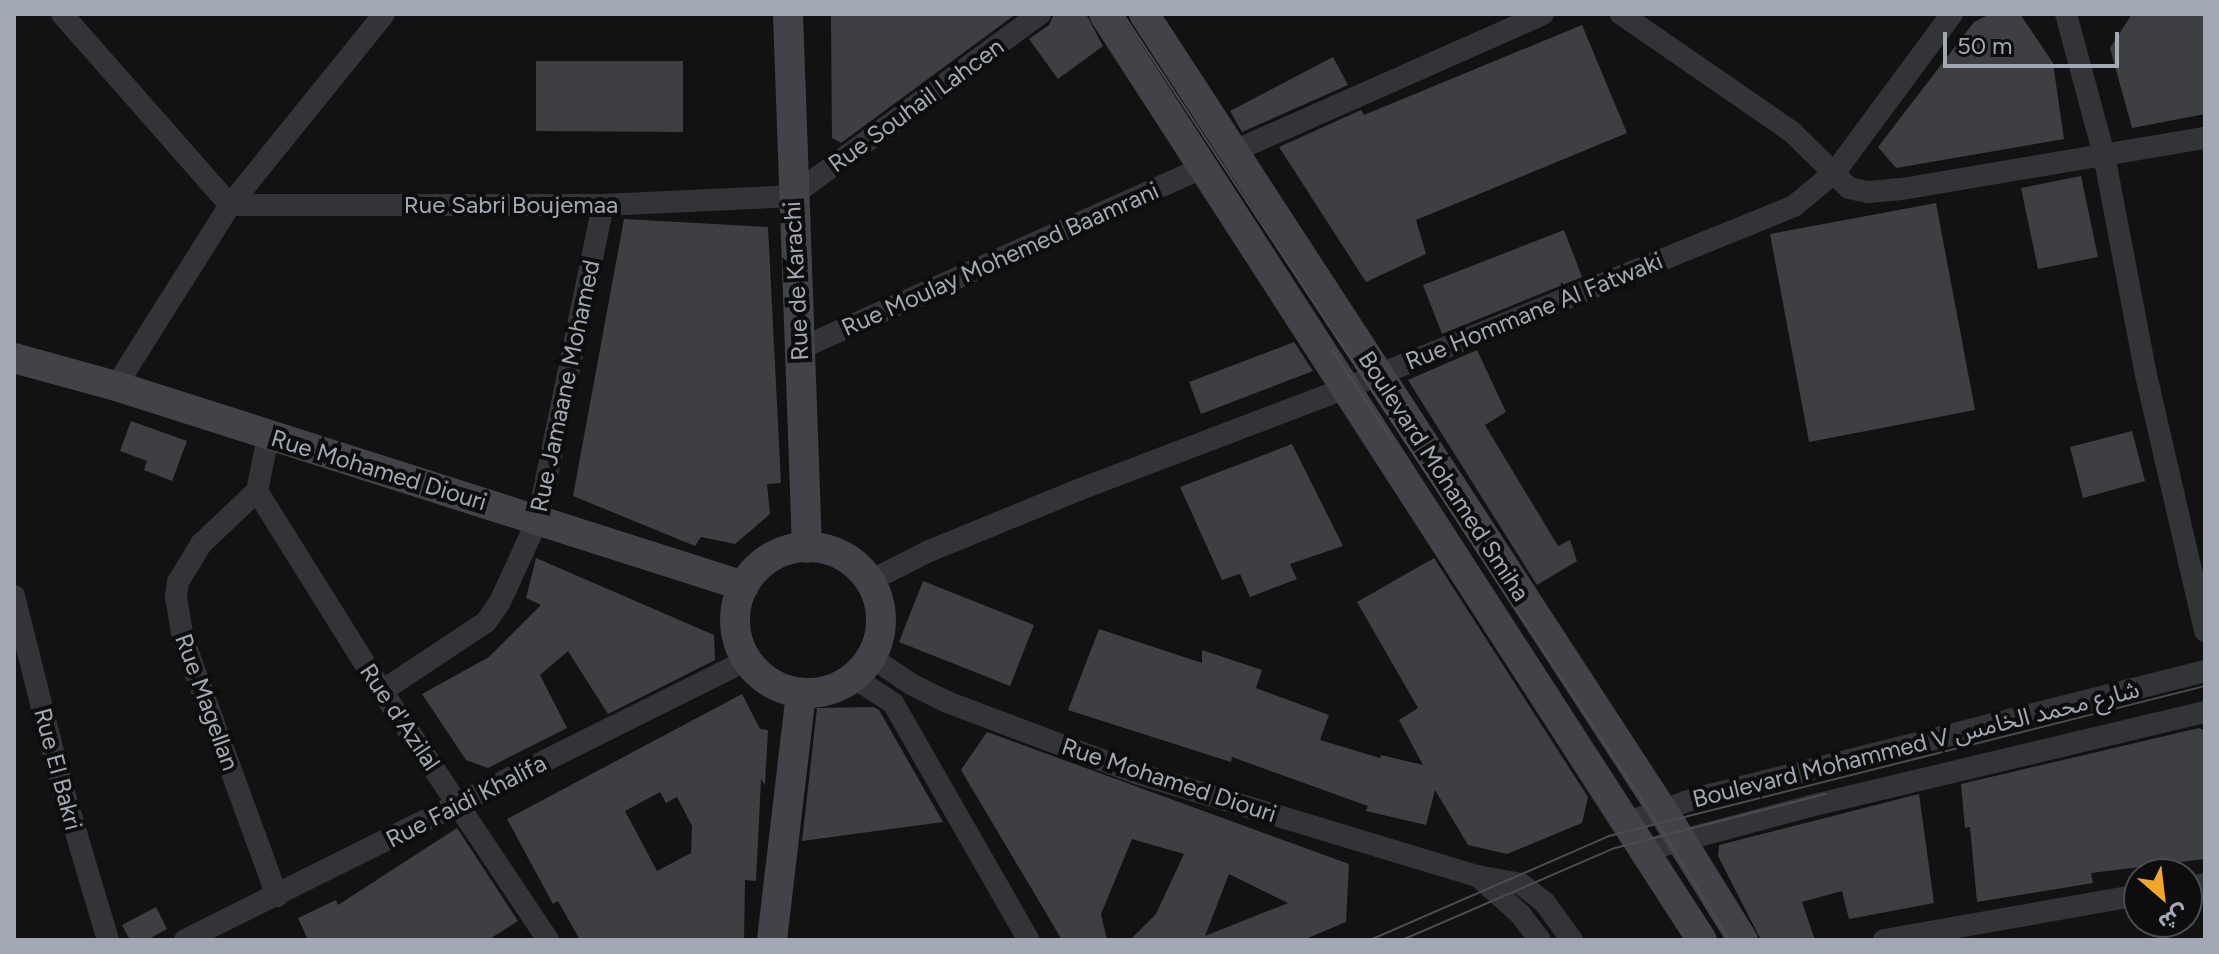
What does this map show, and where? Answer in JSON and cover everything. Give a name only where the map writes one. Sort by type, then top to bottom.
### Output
[{"type":"street","points":[[62,14],[230,205]]},
{"type":"street","points":[[116,386],[230,205],[382,14]]},
{"type":"street","name":"Rue de Karachi","points":[[788,14],[792,196],[807,548]]},
{"type":"street","name":"Rue Souhail Lahcen","points":[[792,196],[1040,14]]},
{"type":"street","name":"Boulevard Mohamed Smiha","points":[[1104,14],[1702,940]]},
{"type":"street","name":"Boulevard Mohamed Smiha","points":[[1144,14],[1661,808],[1743,940]]},
{"type":"street","points":[[1232,152],[1543,14]]},
{"type":"street","points":[[1621,14],[1792,132],[1849,188],[1868,192],[2205,138]]},
{"type":"street","name":"Rue Hommane Al Fatwaki","points":[[870,581],[927,552],[1078,490],[1346,388],[1794,206],[1835,172],[1952,14]]},
{"type":"street","points":[[2066,14],[2104,155],[2146,375],[2205,631]]},
{"type":"street","name":"Rue Moulay Mohemed Baamrani","points":[[799,349],[1201,168]]},
{"type":"street","name":"Rue Sabri Boujemaa","points":[[230,205],[603,205],[792,196]]},
{"type":"street","name":"Rue Jamaane Mohamed","points":[[382,691],[486,622],[500,602],[538,519],[603,205]]},
{"type":"street","name":"Rue Mohamed Diouri","points":[[14,358],[116,386],[268,437],[538,519],[744,586]]},
{"type":"street","points":[[257,491],[268,437]]},
{"type":"street","name":"Rue d'Azilal","points":[[257,491],[382,691],[548,940]]},
{"type":"street","name":"Rue Magellan","points":[[257,491],[201,544],[178,582],[176,597],[183,639],[277,896]]},
{"type":"street","points":[[807,548],[830,551],[846,557],[870,581],[881,619],[862,667],[829,690],[801,693],[767,681],[747,660],[737,636],[735,619],[744,586],[773,556],[807,548]]},
{"type":"street","name":"Rue El Bakri","points":[[14,596],[60,779],[108,940]]},
{"type":"street","name":"Rue Faidi Khalifa","points":[[185,940],[747,660]]},
{"type":"street","points":[[862,667],[893,703],[1029,940]]},
{"type":"street","name":"Rue Mohamed Diouri","points":[[862,667],[1139,774],[1477,876],[1521,884],[1536,893],[1572,940]]},
{"type":"street","name":"Boulevard Mohammed V شارع محمد الخامس","points":[[1628,822],[1661,808],[2205,671]]},
{"type":"street","points":[[772,940],[801,693]]},
{"type":"street","name":"Boulevard Mohammed V شارع محمد الخامس","points":[[1646,850],[2205,712]]},
{"type":"street","points":[[1477,876],[1521,915],[1540,940]]},
{"type":"street","points":[[1884,940],[2123,898]]},
{"type":"building","points":[[831,14],[1016,14],[841,143],[832,138]]},
{"type":"building","points":[[1054,14],[1086,14],[1103,46],[1058,79],[1029,39],[1049,25]]},
{"type":"building","points":[[1990,14],[2020,14],[2053,63],[2064,139],[1896,168],[1878,147],[1974,22]]},
{"type":"building","points":[[2132,14],[2205,14],[2205,114],[2132,128],[2110,48]]},
{"type":"building","points":[[1582,25],[1627,133],[1416,220],[1426,254],[1366,282],[1279,147],[1361,110],[1364,115]]},
{"type":"building","points":[[1333,57],[1348,85],[1242,132],[1230,111]]},
{"type":"building","points":[[536,61],[683,61],[683,132],[536,131]]},
{"type":"building","points":[[2081,176],[2098,257],[2038,269],[2021,188]]},
{"type":"building","points":[[1936,203],[1975,410],[1809,442],[1770,234]]},
{"type":"building","points":[[624,219],[768,227],[781,483],[767,484],[770,514],[735,544],[701,537],[695,546],[573,496]]},
{"type":"building","points":[[1564,230],[1582,277],[1442,334],[1423,285]]},
{"type":"building","points":[[1294,342],[1313,371],[1201,414],[1189,382]]},
{"type":"building","points":[[1477,350],[1506,412],[1485,425],[1558,546],[1570,540],[1577,561],[1537,585],[1408,380]]},
{"type":"building","points":[[131,421],[187,441],[172,481],[144,470],[147,461],[120,451]]},
{"type":"building","points":[[2132,431],[2145,481],[2083,498],[2070,447]]},
{"type":"building","points":[[1292,444],[1343,546],[1290,564],[1297,579],[1250,597],[1240,574],[1222,580],[1180,487]]},
{"type":"building","points":[[536,558],[714,635],[715,660],[608,714],[568,651],[540,675],[567,728],[488,768],[466,760],[422,694],[489,657],[541,605],[526,598]]},
{"type":"building","points":[[1434,558],[1588,797],[1582,823],[1507,854],[1468,845],[1435,790],[1426,825],[1366,811],[1368,806],[1232,757],[1231,762],[1068,710],[1099,629],[1202,663],[1202,650],[1262,670],[1256,688],[1329,715],[1320,740],[1380,758],[1381,755],[1423,765],[1399,720],[1418,708],[1357,602]]},
{"type":"building","points":[[923,581],[1034,625],[1010,686],[899,642]]},
{"type":"building","points":[[742,694],[760,729],[768,730],[765,785],[761,779],[756,881],[745,880],[744,940],[580,940],[558,901],[553,904],[507,819]],"holes":[[[660,792],[666,803],[677,797],[692,826],[691,853],[657,871],[625,811]]]},
{"type":"building","points":[[873,707],[879,710],[943,822],[802,841],[817,708]]},
{"type":"building","points":[[2199,728],[2205,731],[2205,859],[2123,858],[2123,869],[2091,873],[2093,883],[1977,902],[1970,827],[1965,828],[1961,784]]},
{"type":"building","points":[[987,732],[1349,864],[1346,922],[1303,940],[1130,940],[1156,914],[1184,854],[1132,839],[1101,914],[1107,940],[1062,940],[961,770]],"holes":[[[1229,874],[1288,903],[1205,936]]]},
{"type":"building","points":[[1919,794],[1934,903],[1849,919],[1842,891],[1802,902],[1815,940],[1761,940],[1718,856],[1719,845]]},
{"type":"building","points":[[457,828],[518,921],[488,940],[308,940],[298,918],[336,900],[338,905]]},
{"type":"building","points":[[156,907],[167,929],[147,940],[130,940],[122,925]]},
{"type":"tram line","points":[[1123,14],[1665,835],[1729,940]]},
{"type":"tram line","points":[[1332,350],[1392,440]]},
{"type":"tram line","points":[[1370,940],[1609,836],[2205,686]]},
{"type":"tram line","points":[[1402,940],[1615,848],[1825,794]]}]
